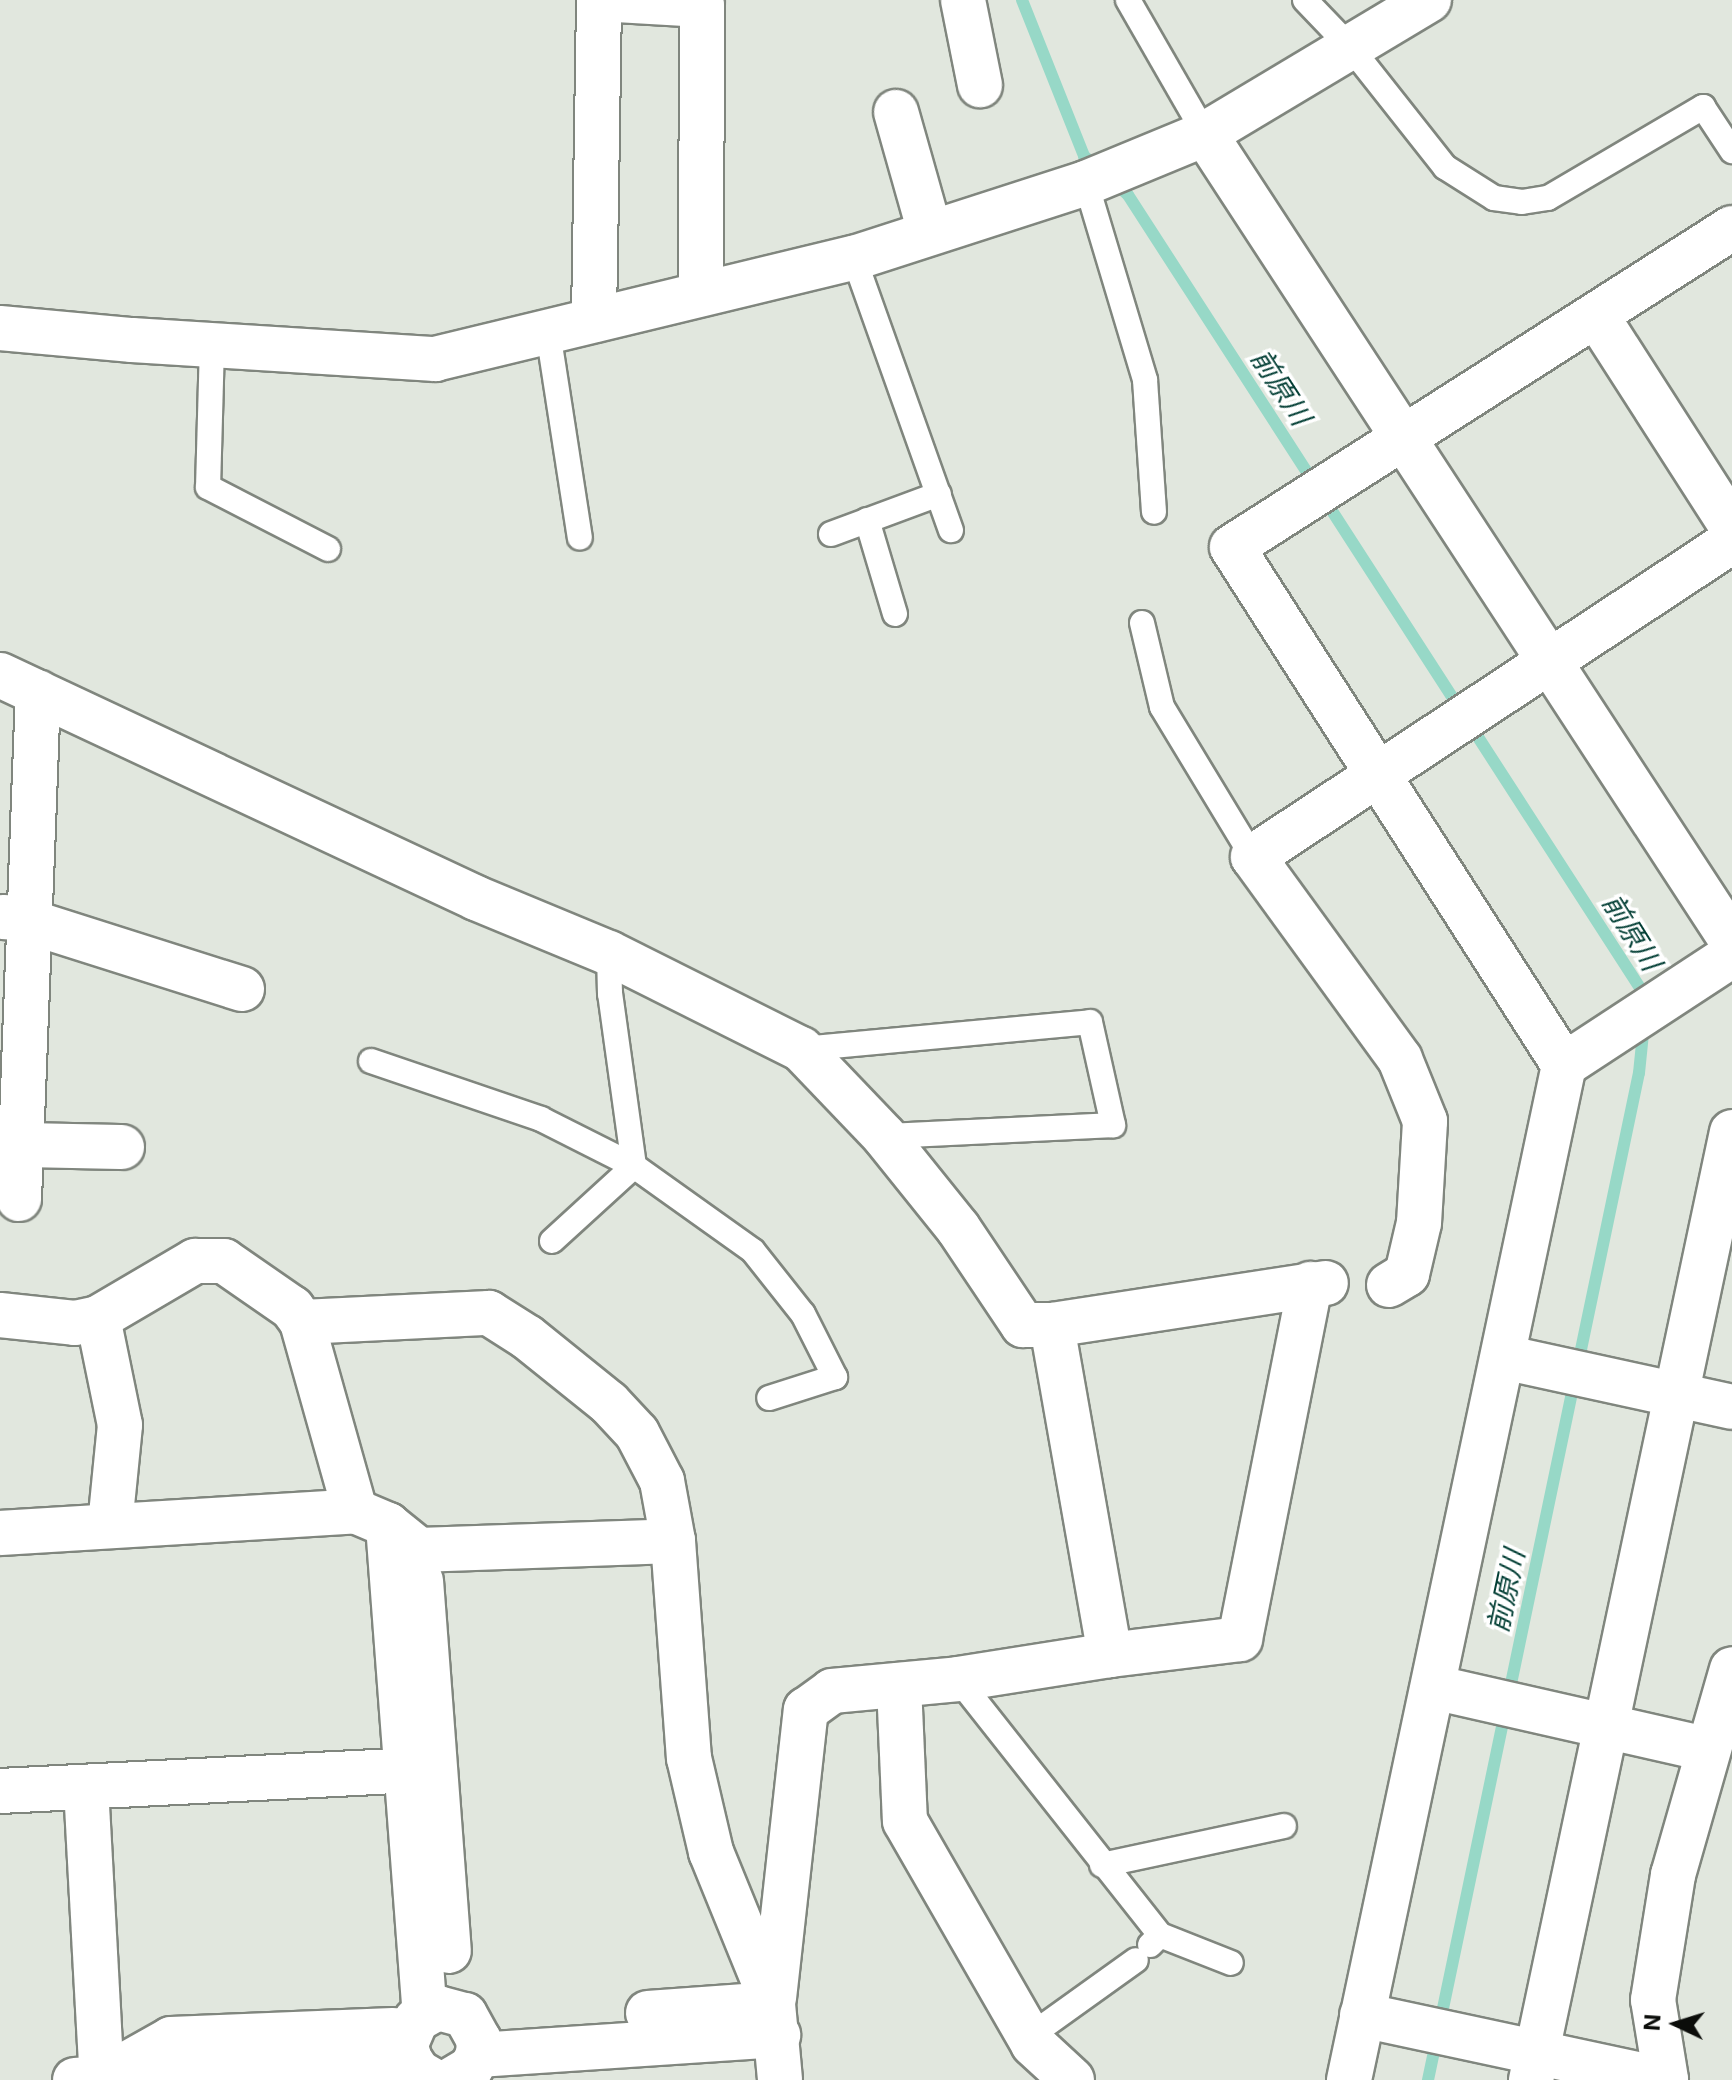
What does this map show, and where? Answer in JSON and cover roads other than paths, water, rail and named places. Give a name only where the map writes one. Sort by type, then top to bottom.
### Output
[{"type":"street","points":[[594,320],[599,0]]},
{"type":"street","points":[[617,0],[702,5],[701,292]]},
{"type":"street","points":[[963,0],[980,85]]},
{"type":"street","points":[[0,328],[435,359],[701,292],[854,258],[1086,183],[1205,134],[1429,0]]},
{"type":"street","points":[[896,112],[930,232]]},
{"type":"street","points":[[1205,134],[1732,941]]},
{"type":"street","points":[[1349,2080],[1564,1065],[1232,547],[1732,228]]},
{"type":"street","points":[[1596,315],[1732,527]]},
{"type":"street","points":[[1389,1285],[1407,1274],[1419,1223],[1425,1121],[1400,1059],[1253,857],[1732,541]]},
{"type":"street","points":[[19,1199],[15,1124],[19,683],[476,898],[609,953],[801,1049],[884,1136],[958,1228],[1023,1325],[1052,1325],[1318,1284],[1240,1639],[1110,1655],[958,1679],[832,1691],[806,1710],[784,2054]]},
{"type":"street","points":[[15,920],[242,989]]},
{"type":"street","points":[[1564,1065],[1732,955]]},
{"type":"street","points":[[15,1124],[122,1147]]},
{"type":"street","points":[[1534,2067],[1732,1132]]},
{"type":"street","points":[[0,1315],[75,1323],[98,1318],[195,1261],[224,1261],[292,1308],[302,1322],[387,1529],[421,1770],[445,2051]]},
{"type":"street","points":[[302,1322],[489,1313],[552,1357],[609,1403],[637,1433],[662,1481],[673,1541],[689,1758],[711,1852],[784,2054]]},
{"type":"street","points":[[98,1318],[120,1425],[110,1525]]},
{"type":"street","points":[[1052,1325],[1110,1655]]},
{"type":"street","points":[[1503,1357],[1732,1407]]},
{"type":"street","points":[[0,1533],[110,1525],[387,1529],[673,1541]]},
{"type":"street","points":[[1362,2015],[1534,2067],[1666,2080],[1653,2000],[1673,1875],[1732,1669]]},
{"type":"street","points":[[899,1685],[905,1821],[1030,2036],[1072,2080]]},
{"type":"street","points":[[1433,1687],[1707,1749]]},
{"type":"street","points":[[0,1791],[421,1770]]},
{"type":"street","points":[[86,1787],[93,2079],[445,2051],[784,2054]]},
{"type":"lane","points":[[1128,0],[1205,134]]},
{"type":"lane","points":[[1305,0],[1351,48],[1445,167],[1494,198],[1522,202],[1548,198],[1703,107],[1732,151]]},
{"type":"lane","points":[[1086,183],[1145,380],[1154,512]]},
{"type":"lane","points":[[854,258],[951,530]]},
{"type":"lane","points":[[548,332],[580,538]]},
{"type":"lane","points":[[212,345],[208,487],[328,549]]},
{"type":"lane","points":[[831,534],[939,494]]},
{"type":"lane","points":[[867,520],[895,614]]},
{"type":"lane","points":[[1142,623],[1162,707],[1253,857]]},
{"type":"lane","points":[[609,953],[610,994],[634,1166]]},
{"type":"lane","points":[[801,1049],[1090,1022],[1113,1125],[884,1136]]},
{"type":"lane","points":[[371,1061],[541,1119],[634,1166],[753,1251],[803,1314],[835,1377],[769,1398]]},
{"type":"lane","points":[[552,1241],[634,1166]]},
{"type":"lane","points":[[958,1679],[1102,1865],[1149,1947]]},
{"type":"lane","points":[[1102,1865],[1284,1826]]},
{"type":"lane","points":[[1030,2036],[1149,1947],[1231,1963]]},
{"type":"waterway","name":"前原川","points":[[1022,0],[1084,156],[1100,170]]},
{"type":"waterway","name":"前原川","points":[[1114,182],[1128,195],[1640,988],[1642,1002]]},
{"type":"waterway","name":"前原川","points":[[1428,2080],[1639,1073],[1644,1024]]}]
